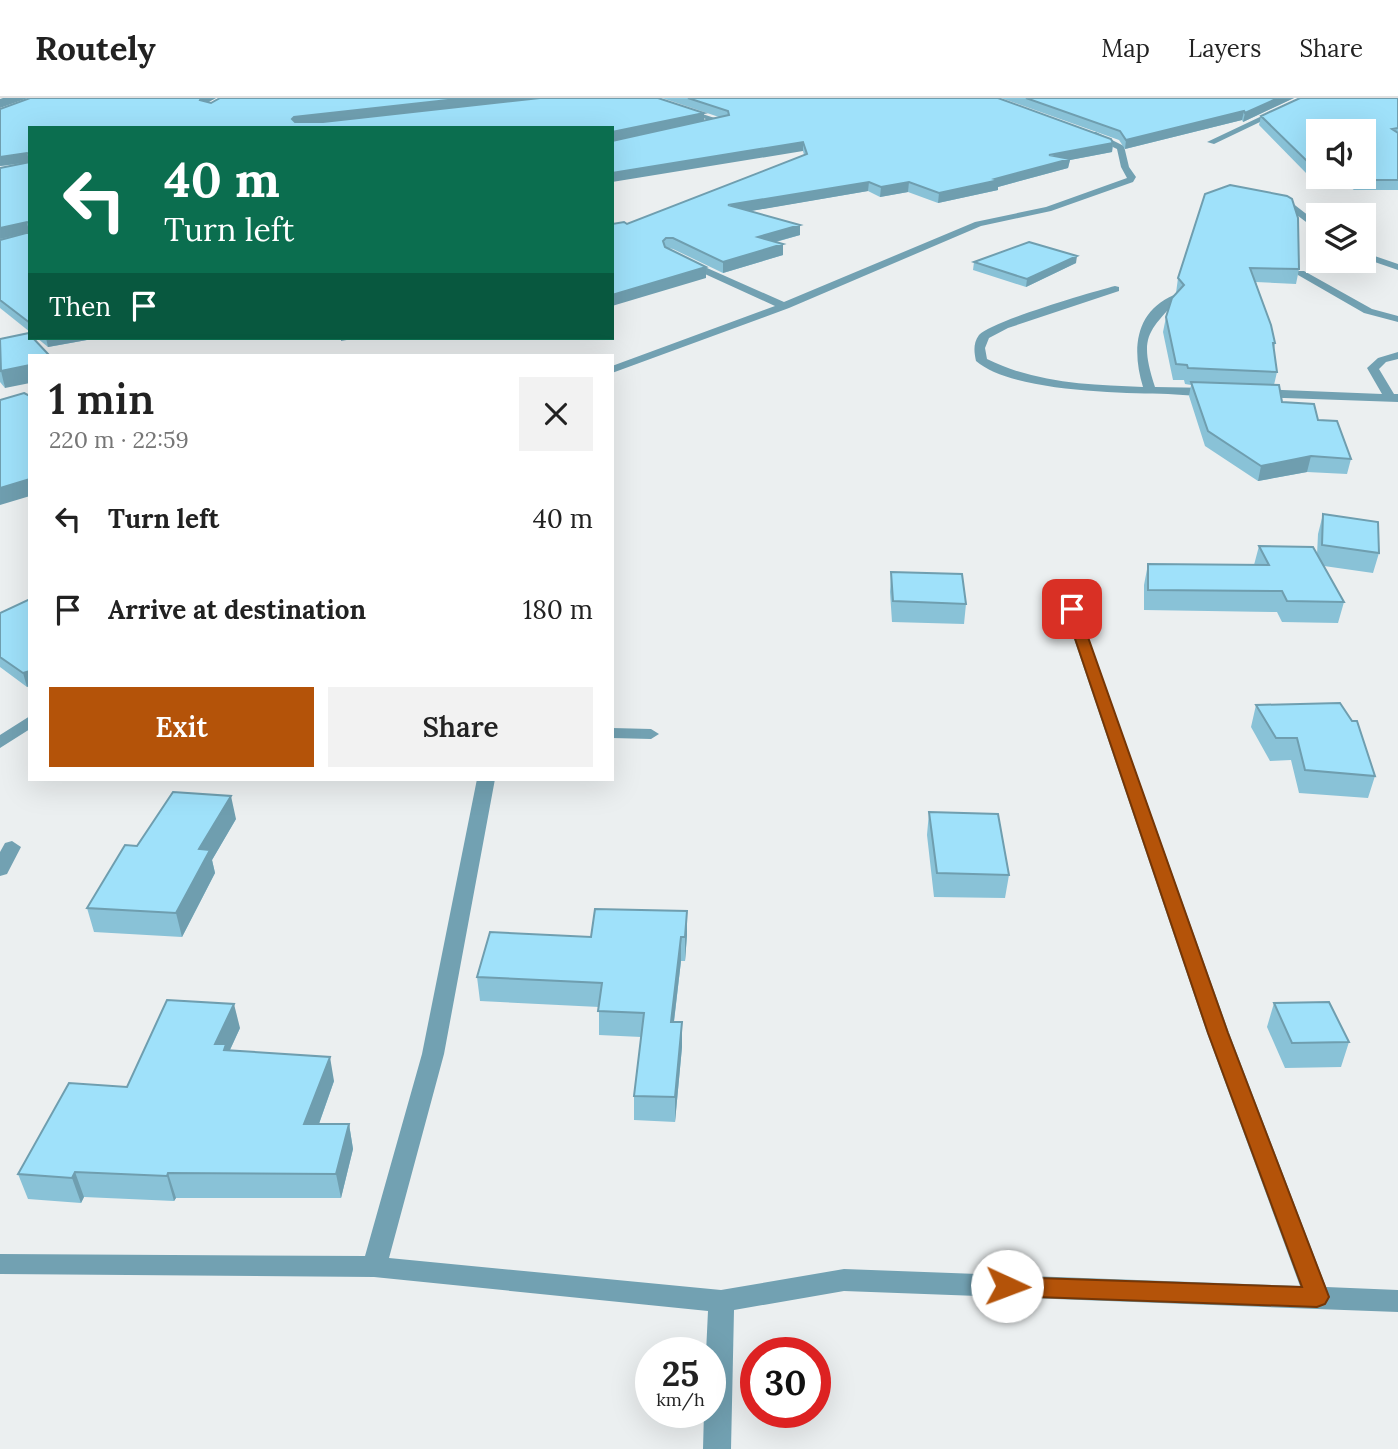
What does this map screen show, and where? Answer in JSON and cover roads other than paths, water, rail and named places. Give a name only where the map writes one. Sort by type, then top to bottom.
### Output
[{"type":"street","points":[[645,98],[723,122],[696,128]]},
{"type":"street","points":[[1211,142],[1306,98]]},
{"type":"street","points":[[614,369],[785,306],[978,224],[1048,209],[1130,180],[1132,177],[1125,167],[1121,148],[1087,133]]},
{"type":"street","points":[[1284,201],[1306,218]]},
{"type":"street","points":[[680,258],[729,283],[785,306]]},
{"type":"street","points":[[1376,259],[1398,267]]},
{"type":"street","points":[[1301,274],[1368,311],[1398,319]]},
{"type":"street","points":[[1115,289],[1004,326],[984,336],[979,348],[982,361],[993,369],[1017,375],[1090,386],[1394,398]]},
{"type":"street","points":[[1150,390],[1141,365],[1140,347],[1146,325],[1174,298]]},
{"type":"street","points":[[1394,398],[1373,368],[1382,360],[1398,355]]},
{"type":"street","points":[[1072,609],[1218,1033],[1317,1297]]},
{"type":"street","points":[[0,743],[28,722]]},
{"type":"street","points":[[614,733],[651,734]]},
{"type":"street","points":[[374,1267],[433,1054],[486,781]]},
{"type":"street","points":[[0,870],[12,847]]},
{"type":"street","points":[[0,1265],[374,1267],[722,1301],[844,1280],[1398,1301]]},
{"type":"street","points":[[717,1449],[722,1301]]}]
